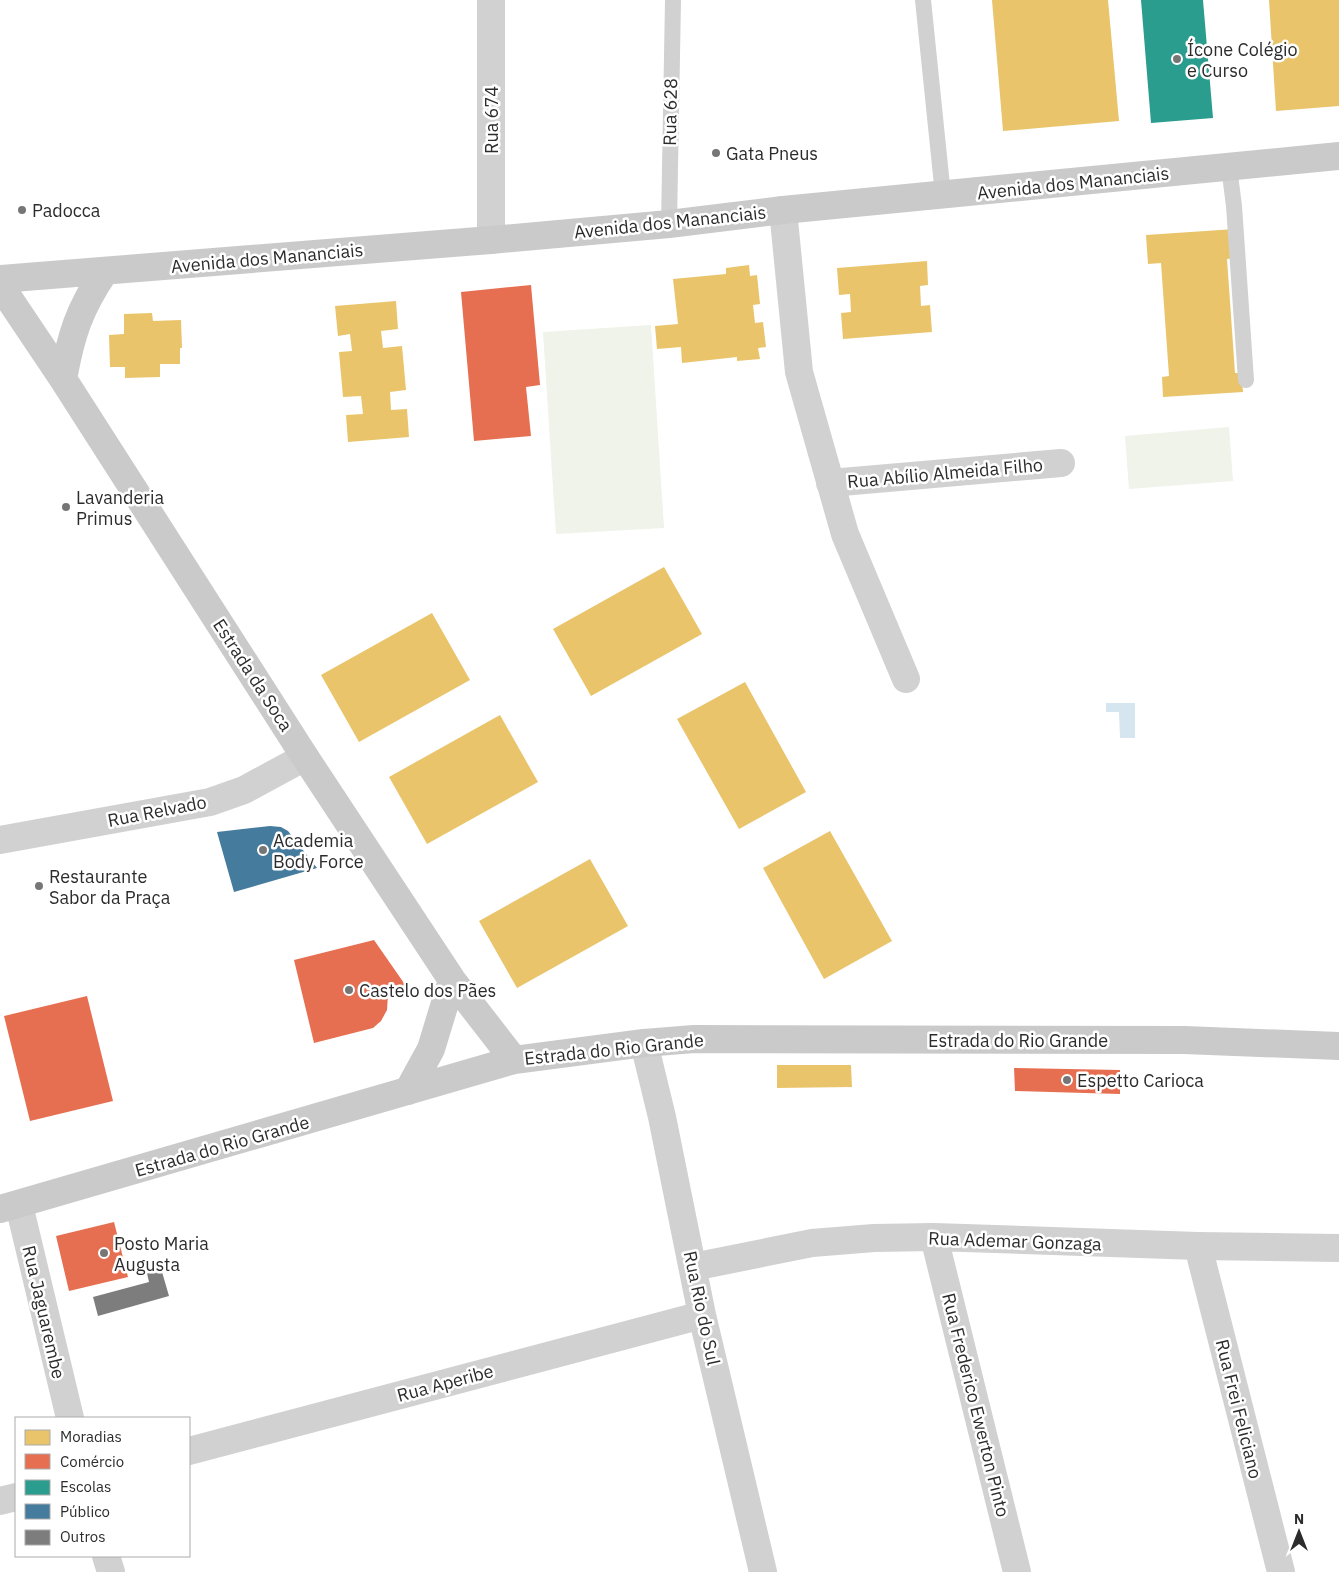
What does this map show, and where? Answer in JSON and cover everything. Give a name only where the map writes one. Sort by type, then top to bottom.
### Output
[{"type":"street","name":"Rua 674","points":[[491,0],[492,240]]},
{"type":"street","name":"Avenida dos Mananciais","points":[[0,279],[669,224],[783,210],[1339,156]]},
{"type":"street","points":[[783,210],[799,372],[845,534],[906,679]]},
{"type":"street","points":[[63,379],[75,327],[92,291],[105,271]]},
{"type":"street","name":"Estrada da Soca","points":[[0,285],[63,379],[305,758],[452,980],[514,1060]]},
{"type":"street","name":"Rua Abílio Almeida Filho","points":[[830,482],[1061,463]]},
{"type":"street","name":"Rua Relvado","points":[[1,838],[210,802],[244,790],[305,758]]},
{"type":"street","points":[[408,1091],[431,1049],[452,980]]},
{"type":"street","name":"Estrada do Rio Grande","points":[[9,1207],[514,1060],[644,1043],[694,1039],[1056,1039],[1184,1040],[1339,1046]]},
{"type":"street","name":"Rua Rio do Sul","points":[[644,1043],[662,1117],[757,1570]]},
{"type":"street","name":"Rua Jaguarembe","points":[[9,1207],[70,1417]]},
{"type":"street","name":"Rua Ademar Gonzaga","points":[[693,1267],[812,1243],[874,1238],[1339,1248]]},
{"type":"street","name":"Rua Frederico Ewerton Pinto","points":[[934,1238],[1017,1572]]},
{"type":"street","name":"Rua Frei Feliciano","points":[[1198,1246],[1281,1572]]},
{"type":"street","name":"Rua Aperibe","points":[[190,1451],[702,1315]]},
{"type":"street","points":[[0,1501],[15,1497]]},
{"type":"street","points":[[106,1557],[111,1572]]},
{"type":"lane","name":"Rua 628","points":[[669,224],[673,0]]},
{"type":"lane","points":[[923,0],[943,195]]},
{"type":"lane","points":[[1229,167],[1234,206],[1246,380]]},
{"type":"shaded area","points":[[651,325],[664,528],[556,534],[543,332]]},
{"type":"shaded area","points":[[1229,427],[1233,481],[1129,489],[1125,436]]},
{"type":"shaded area","points":[[1106,703],[1135,703],[1135,738],[1120,738],[1119,712],[1106,712]]},
{"type":"building: Moradias","points":[[992,0],[1108,0],[1119,121],[1003,131]]},
{"type":"building: Moradias","points":[[1269,0],[1339,0],[1339,106],[1276,111]]},
{"type":"building: Moradias","points":[[1235,229],[1237,258],[1227,259],[1235,373],[1241,373],[1243,392],[1163,397],[1162,377],[1169,376],[1161,263],[1148,264],[1146,235]]},
{"type":"building: Moradias","points":[[927,261],[928,285],[920,286],[921,306],[930,305],[932,332],[843,339],[841,313],[851,312],[850,294],[839,295],[837,268]]},
{"type":"building: Moradias","points":[[749,265],[750,276],[757,275],[760,304],[753,305],[755,323],[763,322],[766,347],[758,348],[760,359],[737,361],[737,357],[682,363],[681,347],[657,349],[655,326],[678,324],[673,279],[726,274],[726,268]]},
{"type":"building: Moradias","points":[[396,301],[398,329],[381,331],[383,348],[402,346],[406,390],[390,392],[391,410],[407,409],[409,437],[348,442],[346,415],[363,414],[361,396],[343,397],[339,352],[352,351],[350,334],[338,336],[335,306]]},
{"type":"building: Moradias","points":[[152,313],[153,321],[181,320],[182,348],[180,348],[180,364],[160,364],[160,377],[125,378],[125,367],[110,367],[109,335],[124,334],[124,314]]},
{"type":"building: Moradias","points":[[664,567],[702,634],[591,696],[553,629]]},
{"type":"building: Moradias","points":[[432,613],[470,680],[359,742],[321,675]]},
{"type":"building: Moradias","points":[[745,682],[806,792],[739,829],[677,719]]},
{"type":"building: Moradias","points":[[500,715],[538,782],[427,844],[389,777]]},
{"type":"building: Moradias","points":[[830,831],[892,941],[824,979],[763,868]]},
{"type":"building: Moradias","points":[[590,859],[628,926],[517,988],[479,921]]},
{"type":"building: Moradias","points":[[777,1065],[851,1065],[852,1087],[777,1088]]},
{"type":"building: Comércio","points":[[531,285],[540,385],[526,387],[531,436],[474,441],[461,292]]},
{"type":"building: Comércio","name":"Castelo dos Pães","points":[[374,940],[406,986],[388,994],[387,1010],[381,1021],[373,1028],[314,1043],[294,960]]},
{"type":"building: Comércio","points":[[87,996],[113,1101],[30,1121],[4,1016]]},
{"type":"building: Comércio","name":"Espetto Carioca","points":[[1014,1068],[1120,1070],[1120,1094],[1015,1091]]},
{"type":"building: Comércio","points":[[114,1222],[128,1277],[69,1291],[56,1236]]},
{"type":"building: Escolas","name":"Ícone Colégio e Curso","points":[[1141,0],[1203,0],[1213,118],[1151,123]]},
{"type":"building: Público","name":"Academia Body Force","points":[[270,826],[281,827],[288,831],[317,868],[234,892],[217,832]]},
{"type":"building: Outros","points":[[160,1265],[169,1296],[98,1316],[93,1297],[149,1282],[146,1269]]},
{"type":"place","name":"Ícone Colégio e Curso","points":[[1177,59]]},
{"type":"place","name":"Gata Pneus","points":[[716,153]]},
{"type":"place","name":"Padocca","points":[[22,210]]},
{"type":"place","name":"Lavanderia Primus","points":[[66,507]]},
{"type":"place","name":"Academia Body Force","points":[[263,850]]},
{"type":"place","name":"Restaurante Sabor da Praça","points":[[39,886]]},
{"type":"place","name":"Castelo dos Pães","points":[[349,990]]},
{"type":"place","name":"Espetto Carioca","points":[[1067,1080]]},
{"type":"place","name":"Posto Maria Augusta","points":[[104,1253]]}]
